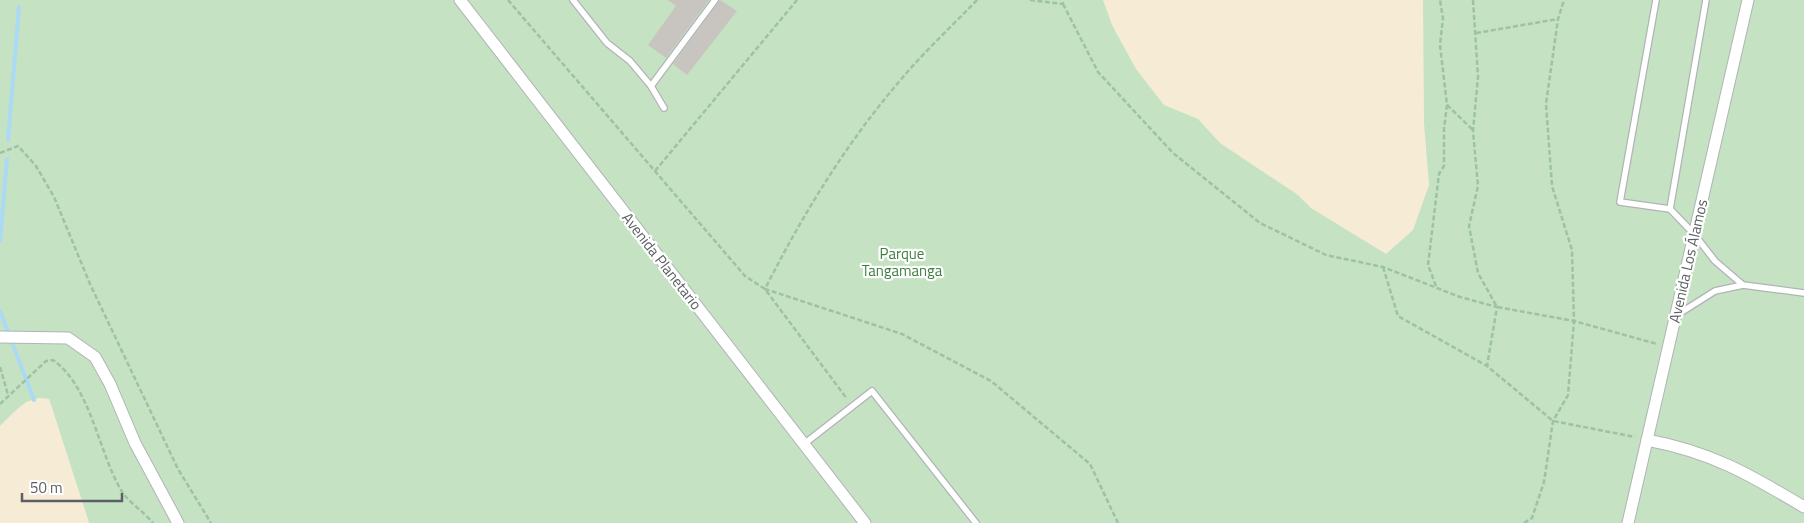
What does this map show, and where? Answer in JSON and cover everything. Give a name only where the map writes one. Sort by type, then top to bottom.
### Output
[{"type":"street","name":"Avenida Planetario","points":[[460,0],[865,523]]},
{"type":"street","name":"Avenida Los Álamos","points":[[1628,523],[1748,0]]},
{"type":"street","points":[[1,337],[68,338],[95,357],[110,384],[135,443],[178,523]]},
{"type":"street","points":[[1647,440],[1684,446],[1716,458],[1748,473],[1804,506]]},
{"type":"lane","points":[[573,0],[607,43],[630,61],[651,86],[664,108]]},
{"type":"lane","points":[[651,86],[715,0]]},
{"type":"lane","points":[[1656,0],[1620,202],[1670,209],[1694,234],[1715,261],[1744,285]]},
{"type":"lane","points":[[1670,209],[1706,0]]},
{"type":"lane","points":[[1675,316],[1715,292],[1744,285],[1804,293]]},
{"type":"lane","points":[[804,444],[872,391],[976,523]]},
{"type":"path","points":[[508,0],[745,276],[765,289],[902,334],[991,381],[1090,464],[1118,523]]},
{"type":"path","points":[[655,171],[798,0]]},
{"type":"path","points":[[765,289],[798,224],[852,142],[904,76],[977,0]]},
{"type":"path","points":[[1030,0],[1063,2],[1098,72],[1173,153],[1260,223],[1326,255],[1383,267],[1460,297],[1497,307],[1574,321],[1668,347]]},
{"type":"path","points":[[1436,287],[1428,265],[1439,174],[1444,166],[1444,130],[1447,105],[1440,45],[1443,18],[1440,0]]},
{"type":"path","points":[[1473,0],[1478,77],[1473,131],[1478,186],[1469,226],[1478,274],[1497,307],[1487,366]]},
{"type":"path","points":[[1524,523],[1532,518],[1544,482],[1553,421],[1568,395],[1574,321],[1572,250],[1552,186],[1546,104],[1558,19],[1564,0]]},
{"type":"path","points":[[1476,33],[1558,19]]},
{"type":"path","points":[[1447,105],[1473,131]]},
{"type":"path","points":[[0,154],[18,146],[36,166],[54,197],[90,284],[178,469],[211,523]]},
{"type":"path","points":[[1383,267],[1398,316],[1487,366],[1553,421],[1647,440]]},
{"type":"path","points":[[765,289],[853,406]]},
{"type":"path","points":[[0,404],[40,365],[52,360],[71,378],[82,397],[108,466],[122,493],[143,510],[153,523]]},
{"type":"path","points":[[0,367],[8,395]]},
{"type":"green space","name":"Parque Tangamanga","points":[[0,0],[1804,0],[1804,523],[89,523],[49,399],[41,398],[28,402],[16,410],[0,426]]},
{"type":"sand","points":[[1103,0],[1423,0],[1424,123],[1429,185],[1413,230],[1386,254],[1311,208],[1298,195],[1220,143],[1198,119],[1164,105],[1136,69],[1112,25]]},
{"type":"sand","points":[[39,398],[49,399],[89,523],[0,523],[0,426],[26,402]]},
{"type":"building","points":[[668,0],[709,0],[666,58],[648,45],[676,6]]},
{"type":"building","points":[[720,0],[737,11],[687,75],[673,64]]},
{"type":"waterway","points":[[8,140],[19,7]]},
{"type":"waterway","points":[[0,241],[7,159]]},
{"type":"waterway","points":[[0,311],[34,400]]}]
